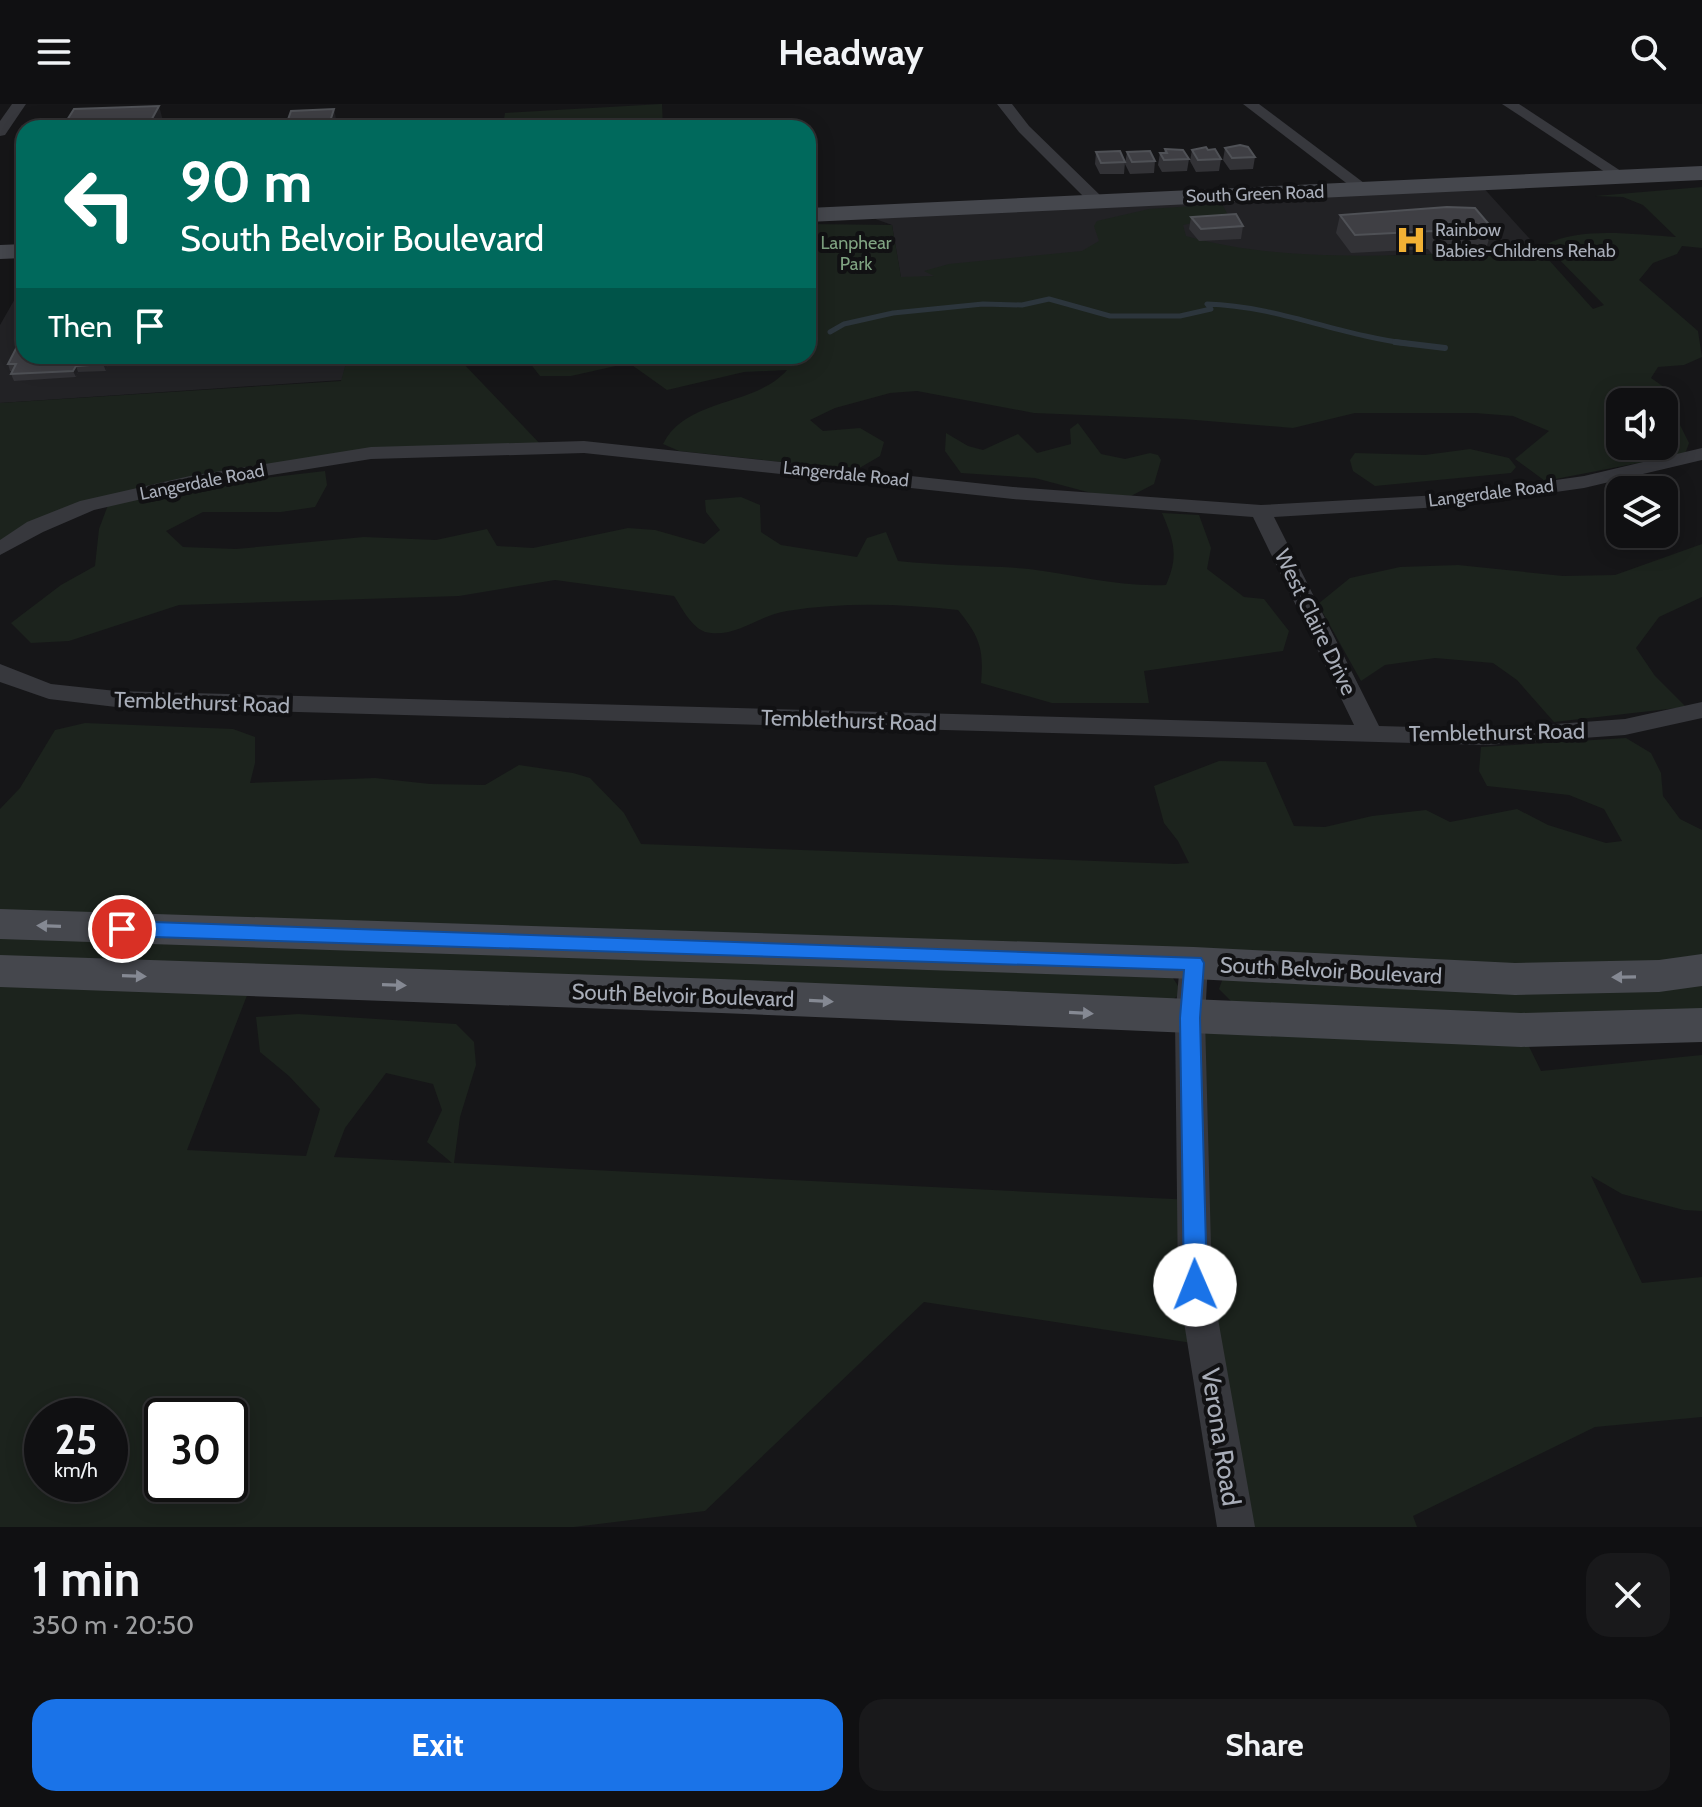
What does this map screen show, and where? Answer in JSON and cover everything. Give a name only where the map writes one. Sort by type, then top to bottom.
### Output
[{"type":"street","points":[[0,132],[19,104]]},
{"type":"street","points":[[1004,104],[1024,129],[1096,200]]},
{"type":"street","points":[[1250,104],[1364,189]]},
{"type":"street","points":[[1509,104],[1622,177]]},
{"type":"street","name":"South Green Road","points":[[816,215],[1702,173]]},
{"type":"street","name":"Langerdale Road","points":[[0,549],[35,527],[87,505],[190,482],[371,453],[584,447],[1091,500],[1261,511],[1457,500],[1584,482],[1702,454]]},
{"type":"street","name":"West Claire Drive","points":[[1261,511],[1371,734]]},
{"type":"street","name":"Temblethurst Road","points":[[0,672],[26,686],[56,694],[121,700],[1486,737],[1609,729],[1702,710]]},
{"type":"street","name":"South Belvoir Boulevard","points":[[0,924],[1194,963],[1515,979],[1659,976],[1702,970]]},
{"type":"street","name":"Verona Road","points":[[1194,963],[1190,1018],[1195,1285],[1236,1527]]},
{"type":"street","name":"South Belvoir Boulevard","points":[[0,971],[721,996],[1521,1030],[1702,1025]]},
{"type":"shaded area","points":[[1480,184],[1539,249],[901,278],[892,225],[856,212]]},
{"type":"shaded area","points":[[16,297],[16,364],[346,364],[342,380],[0,403],[0,325]]},
{"type":"green space","points":[[662,104],[663,120],[504,120],[505,113]]},
{"type":"green space","name":"Lanphear Park","points":[[1702,187],[1702,248],[1682,246],[1677,254],[1653,263],[1639,280],[1698,331],[1702,357],[1684,365],[1658,367],[1651,378],[1665,388],[1606,388],[1606,460],[1654,460],[1545,481],[1515,459],[1549,431],[1513,416],[1355,413],[1293,428],[1183,419],[1034,413],[917,391],[890,393],[835,408],[810,420],[823,431],[860,428],[884,442],[880,456],[856,470],[679,451],[663,444],[674,429],[688,418],[757,391],[787,370],[744,372],[667,390],[630,364],[816,364],[816,224],[892,225],[901,277],[934,276],[924,271],[949,264],[1082,251],[1099,241],[1094,226],[1097,221],[1149,209],[1222,204],[1228,215],[1183,225],[1186,236],[1226,245],[1314,255],[1407,255],[1539,249],[1593,309],[1604,305],[1545,245],[1575,235],[1676,237],[1643,205],[1623,197],[1595,196]]},
{"type":"green space","points":[[346,364],[464,364],[544,448],[370,453],[87,505],[0,549],[0,403],[341,381]]},
{"type":"green space","points":[[531,364],[625,364],[571,376],[540,376]]},
{"type":"green space","points":[[1678,421],[1689,443],[1685,454],[1678,455]]},
{"type":"green space","points":[[1078,423],[1101,454],[1125,459],[1150,453],[1158,455],[1161,460],[1154,484],[1131,496],[1095,494],[1035,478],[961,473],[945,451],[946,433],[968,446],[983,450],[1018,434],[1037,453],[1071,444],[1070,429]]},
{"type":"green space","points":[[1470,449],[1509,458],[1516,467],[1511,473],[1375,486],[1353,471],[1350,460],[1355,453],[1425,455]]},
{"type":"green space","points":[[325,471],[327,485],[315,507],[281,512],[203,512],[166,531],[183,547],[236,549],[364,537],[436,540],[487,529],[497,546],[533,548],[628,528],[655,530],[704,544],[720,530],[706,512],[705,500],[741,497],[760,505],[761,532],[781,545],[857,557],[867,538],[886,532],[898,561],[1029,569],[1114,582],[1166,585],[1174,557],[1170,532],[1162,513],[1199,515],[1211,548],[1207,569],[1244,597],[1264,599],[1289,631],[1283,651],[1144,671],[1149,703],[1052,703],[981,683],[981,652],[971,628],[958,610],[936,608],[872,605],[809,608],[778,613],[731,631],[711,633],[694,624],[674,596],[555,580],[459,596],[179,605],[69,641],[31,643],[11,623],[61,585],[95,566],[99,529],[108,505],[206,485]]},
{"type":"green space","points":[[1702,544],[1702,597],[1659,617],[1636,648],[1655,676],[1686,707],[1554,722],[1517,680],[1493,663],[1435,658],[1385,665],[1361,681],[1318,604],[1350,578],[1400,567],[1458,565],[1563,576],[1615,575]]},
{"type":"green space","points":[[85,723],[233,729],[255,737],[255,763],[250,783],[375,778],[430,784],[485,785],[519,765],[573,773],[590,778],[624,813],[641,844],[1176,864],[1189,863],[1164,823],[1154,786],[1219,761],[1266,762],[1294,826],[1325,827],[1372,816],[1426,810],[1450,822],[1517,809],[1548,825],[1606,843],[1622,841],[1604,809],[1569,795],[1487,786],[1479,771],[1481,747],[1626,738],[1651,753],[1661,773],[1663,796],[1680,819],[1702,830],[1702,970],[0,924],[0,809],[20,788],[55,730]]},
{"type":"green space","points":[[0,932],[1173,978],[1180,989],[1178,996],[1170,1001],[0,961]]},
{"type":"green space","points":[[0,971],[253,980],[187,1150],[306,1156],[320,1109],[289,1076],[260,1052],[256,1017],[298,1014],[456,1024],[474,1042],[476,1065],[460,1117],[454,1163],[1193,1200],[1190,1018],[1521,1030],[1541,1071],[1702,1055],[1702,1211],[1684,1210],[1622,1194],[1591,1176],[1642,1283],[1702,1277],[1702,1417],[1595,1427],[1413,1516],[1417,1527],[1236,1527],[1205,1345],[924,1302],[705,1511],[574,1527],[0,1527]],"holes":[[[386,1073],[433,1084],[442,1110],[427,1142],[452,1163],[334,1157],[345,1128]]]},
{"type":"green space","points":[[1223,978],[1702,982],[1702,1013],[1560,1015],[1234,1004],[1219,989]]},
{"type":"building","points":[[159,106],[151,120],[67,120],[74,109]]},
{"type":"building","points":[[334,109],[331,120],[288,120],[291,111]]},
{"type":"building","points":[[1206,147],[1208,150],[1215,149],[1221,159],[1198,160],[1192,150]]},
{"type":"building","points":[[1248,147],[1255,157],[1232,158],[1225,148]]},
{"type":"building","points":[[1165,149],[1183,150],[1189,159],[1164,160],[1160,153],[1167,153]]},
{"type":"building","points":[[1120,151],[1125,162],[1101,163],[1096,152]]},
{"type":"building","points":[[1150,151],[1155,161],[1132,162],[1127,152]]},
{"type":"building","points":[[1447,207],[1475,208],[1492,228],[1466,230],[1469,234],[1437,236],[1433,231],[1355,235],[1340,215]]},
{"type":"building","points":[[1236,214],[1243,226],[1201,229],[1191,217]]},
{"type":"building","points":[[16,348],[16,364],[8,364]]},
{"type":"building","points":[[16,364],[103,364],[76,366],[73,371],[11,374]]},
{"type":"waterway","points":[[830,332],[844,324],[893,313],[983,304],[1022,305],[1049,299],[1110,316],[1180,316],[1211,309],[1207,304],[1233,306],[1409,344]]},
{"type":"waterway","points":[[1395,342],[1409,344]]},
{"type":"waterway","points":[[1409,344],[1445,348]]},
{"type":"place","name":"Rainbow Babies-Childrens Rehab","points":[[1411,240]]},
{"type":"route","points":[[122,929],[1194,963],[1190,1018],[1195,1285]]}]
